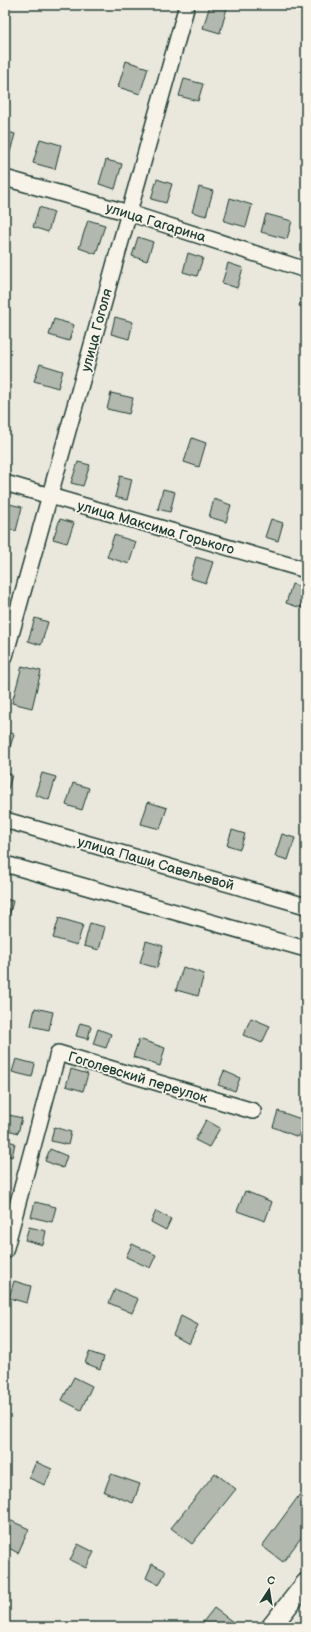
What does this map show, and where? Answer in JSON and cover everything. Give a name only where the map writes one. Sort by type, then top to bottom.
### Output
[{"type":"street","name":"улица Гоголя","points":[[5,656],[187,5]]},
{"type":"street","name":"улица Гагарина","points":[[5,178],[129,213],[306,270]]},
{"type":"street","name":"улица Максима Горького","points":[[5,483],[306,570]]},
{"type":"street","name":"улица Паши Савельевой","points":[[5,820],[306,906]]},
{"type":"street","points":[[5,864],[306,949]]},
{"type":"street","name":"Гоголевский переулок","points":[[5,1251],[58,1053],[252,1111]]},
{"type":"street","points":[[271,1627],[306,1583]]},
{"type":"building","points":[[210,5],[219,5],[227,8],[220,33],[203,28]]},
{"type":"building","points":[[126,61],[148,68],[140,94],[118,87]]},
{"type":"building","points":[[184,79],[203,84],[198,101],[179,96]]},
{"type":"building","points":[[5,131],[15,134],[9,156],[5,155]]},
{"type":"building","points":[[40,139],[61,145],[55,169],[33,163]]},
{"type":"building","points":[[106,160],[122,164],[115,189],[99,184]]},
{"type":"building","points":[[157,179],[172,184],[166,203],[151,199]]},
{"type":"building","points":[[199,187],[213,191],[206,216],[192,212]]},
{"type":"building","points":[[230,198],[252,205],[246,227],[224,221]]},
{"type":"building","points":[[39,207],[54,212],[48,232],[33,227]]},
{"type":"building","points":[[266,214],[292,221],[287,239],[261,232]]},
{"type":"building","points":[[5,217],[8,218],[5,228]]},
{"type":"building","points":[[88,220],[105,225],[96,254],[79,248]]},
{"type":"building","points":[[138,237],[153,242],[147,261],[132,256]]},
{"type":"building","points":[[188,253],[203,258],[197,276],[183,272]]},
{"type":"building","points":[[228,263],[243,268],[237,288],[222,283]]},
{"type":"building","points":[[306,284],[306,308],[299,306]]},
{"type":"building","points":[[115,317],[133,322],[129,339],[111,334]]},
{"type":"building","points":[[54,319],[74,325],[69,341],[49,335]]},
{"type":"building","points":[[40,364],[63,371],[58,388],[34,381]]},
{"type":"building","points":[[111,393],[133,398],[129,414],[107,409]]},
{"type":"building","points":[[192,438],[206,443],[199,467],[184,462]]},
{"type":"building","points":[[78,462],[90,465],[83,486],[71,483]]},
{"type":"building","points":[[120,476],[132,479],[127,500],[115,497]]},
{"type":"building","points":[[163,489],[175,492],[170,512],[158,509]]},
{"type":"building","points":[[214,499],[231,505],[226,522],[209,517]]},
{"type":"building","points":[[5,503],[22,507],[16,531],[5,528]]},
{"type":"building","points":[[60,519],[74,523],[67,543],[53,539]]},
{"type":"building","points":[[271,519],[283,523],[278,541],[265,537]]},
{"type":"building","points":[[114,535],[136,542],[129,564],[107,557]]},
{"type":"building","points":[[196,557],[213,562],[206,583],[190,578]]},
{"type":"building","points":[[292,584],[306,588],[301,608],[286,603]]},
{"type":"building","points":[[35,618],[48,622],[41,645],[28,641]]},
{"type":"building","points":[[22,666],[41,671],[32,708],[12,703]]},
{"type":"building","points":[[5,732],[14,734],[8,754],[5,753]]},
{"type":"building","points":[[5,773],[12,775],[8,789],[5,788]]},
{"type":"building","points":[[42,773],[56,777],[49,800],[35,795]]},
{"type":"building","points":[[73,783],[89,788],[82,810],[66,805]]},
{"type":"building","points":[[148,802],[167,808],[160,829],[141,824]]},
{"type":"building","points":[[232,830],[245,834],[240,849],[227,845]]},
{"type":"building","points":[[282,834],[295,838],[288,860],[275,856]]},
{"type":"building","points":[[5,899],[13,901],[7,924],[5,924]]},
{"type":"building","points":[[59,918],[83,925],[77,945],[53,938]]},
{"type":"building","points":[[90,923],[105,927],[99,950],[84,946]]},
{"type":"building","points":[[146,941],[163,946],[157,968],[140,963]]},
{"type":"building","points":[[183,967],[204,974],[198,996],[176,990]]},
{"type":"building","points":[[35,1008],[53,1012],[49,1030],[31,1026]]},
{"type":"building","points":[[251,1018],[270,1026],[262,1043],[243,1035]]},
{"type":"building","points":[[80,1023],[91,1026],[88,1039],[76,1036]]},
{"type":"building","points":[[98,1029],[111,1034],[106,1048],[93,1044]]},
{"type":"building","points":[[139,1039],[165,1048],[160,1066],[133,1057]]},
{"type":"building","points":[[16,1059],[35,1064],[32,1077],[12,1072]]},
{"type":"building","points":[[71,1069],[88,1074],[83,1091],[66,1086]]},
{"type":"building","points":[[224,1071],[240,1078],[235,1091],[218,1085]]},
{"type":"building","points":[[278,1111],[304,1120],[298,1137],[273,1127]]},
{"type":"building","points":[[5,1114],[22,1118],[18,1133],[5,1129]]},
{"type":"building","points":[[206,1120],[220,1128],[209,1147],[195,1140]]},
{"type":"building","points":[[54,1127],[71,1132],[68,1145],[51,1141]]},
{"type":"building","points":[[5,1140],[15,1143],[12,1157],[5,1155]]},
{"type":"building","points":[[50,1149],[67,1156],[63,1168],[45,1161]]},
{"type":"building","points":[[245,1191],[272,1202],[265,1221],[237,1211]]},
{"type":"building","points":[[35,1202],[56,1207],[52,1222],[31,1217]]},
{"type":"building","points":[[156,1211],[171,1219],[166,1230],[151,1222]]},
{"type":"building","points":[[29,1227],[46,1231],[43,1245],[25,1240]]},
{"type":"building","points":[[132,1244],[156,1255],[150,1268],[126,1257]]},
{"type":"building","points":[[14,1281],[31,1286],[27,1303],[9,1298]]},
{"type":"building","points":[[115,1289],[138,1299],[132,1313],[109,1303]]},
{"type":"building","points":[[181,1316],[198,1325],[189,1344],[173,1335]]},
{"type":"building","points":[[89,1352],[104,1357],[100,1369],[85,1363]]},
{"type":"building","points":[[74,1377],[92,1386],[81,1410],[62,1400]]},
{"type":"building","points":[[36,1462],[52,1469],[45,1485],[29,1478]]},
{"type":"building","points":[[215,1473],[236,1489],[192,1544],[171,1528]]},
{"type":"building","points":[[111,1474],[140,1484],[133,1503],[104,1492]]},
{"type":"building","points":[[306,1486],[306,1531],[283,1562],[262,1546]]},
{"type":"building","points":[[5,1518],[29,1529],[18,1553],[5,1546]]},
{"type":"building","points":[[78,1544],[94,1552],[86,1568],[70,1560]]},
{"type":"building","points":[[152,1564],[166,1571],[159,1585],[146,1578]]},
{"type":"building","points":[[214,1608],[233,1622],[229,1627],[199,1627]]}]
